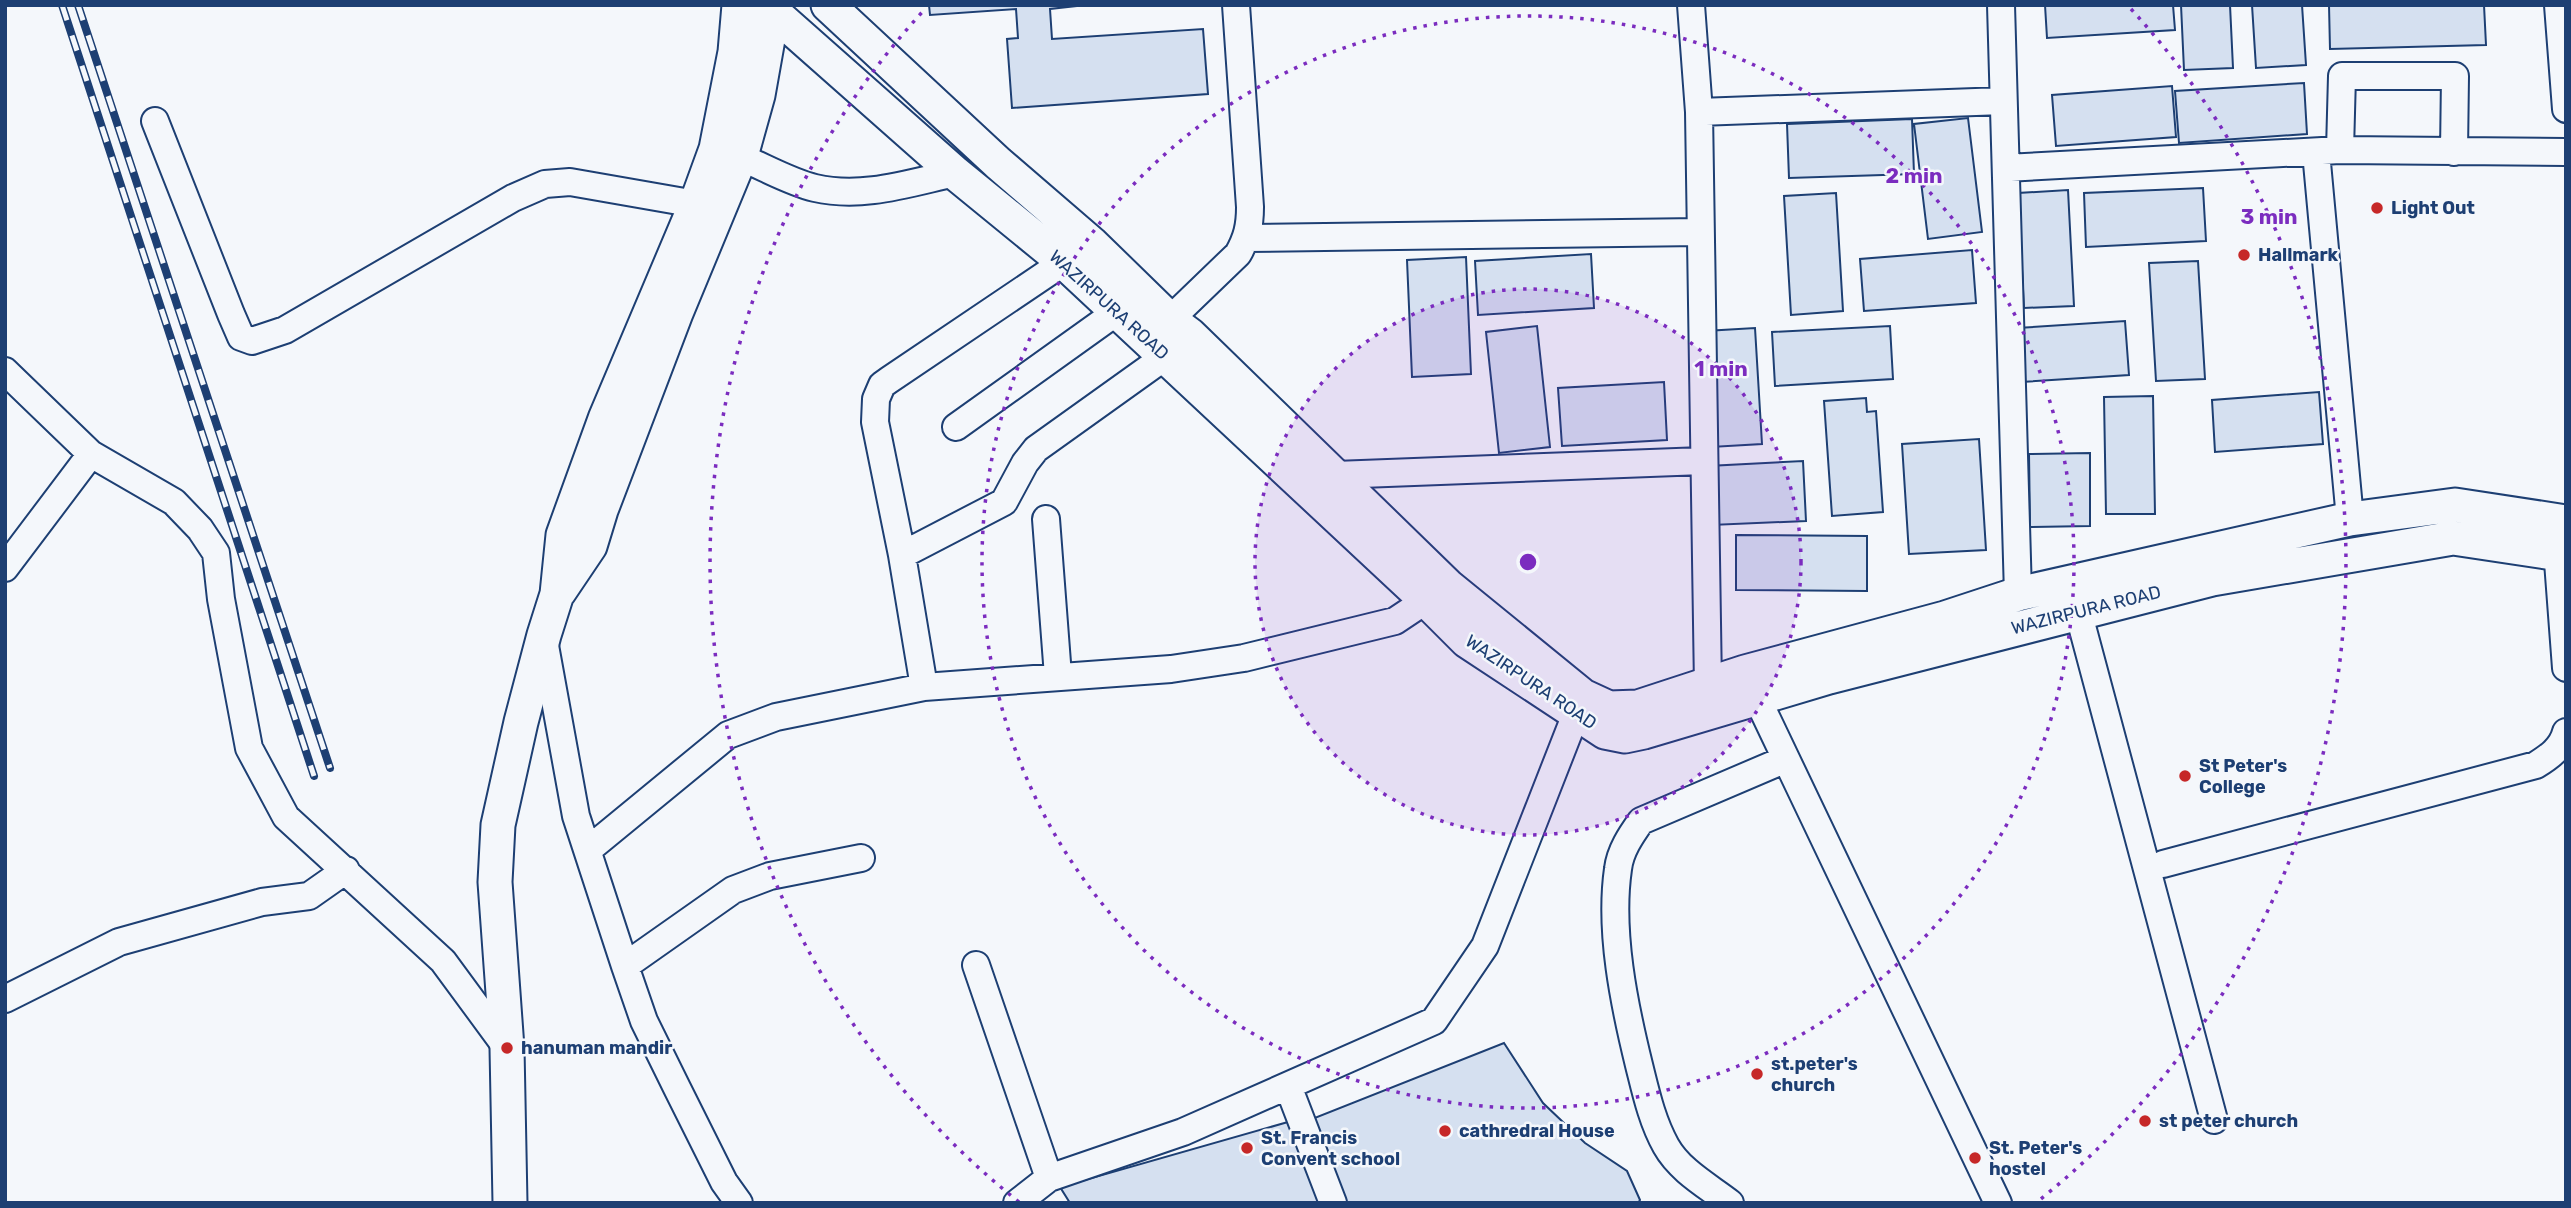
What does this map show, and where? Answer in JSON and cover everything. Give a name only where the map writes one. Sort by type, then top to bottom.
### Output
[{"type":"main road","points":[[557,594],[590,546],[601,510],[676,313],[728,152],[739,5]]},
{"type":"main road","name":"WAZIRPURA ROAD","points":[[828,5],[998,163],[1092,244],[1129,303]]},
{"type":"main road","points":[[510,1203],[507,1048],[495,882],[498,825],[544,635],[557,594],[563,535],[605,419],[696,204],[728,152],[758,95],[767,7]]},
{"type":"main road","name":"WAZIRPURA ROAD","points":[[767,7],[955,173],[1063,262],[1129,303],[1335,475],[1438,593]]},
{"type":"main road","name":"WAZIRPURA ROAD","points":[[1169,338],[1268,455],[1579,705],[1605,732],[1625,736],[2078,611],[2212,579],[2453,538],[2561,537]]},
{"type":"main road","name":"WAZIRPURA ROAD","points":[[1579,705],[1638,707],[1745,672],[1945,618],[2018,594],[2350,519],[2455,505],[2561,537]]},
{"type":"street","points":[[902,555],[1004,502],[1025,463],[1036,449],[1169,338],[1238,254],[1247,238],[1250,207],[1236,5]]},
{"type":"street","points":[[1691,5],[1699,112],[1708,686]]},
{"type":"street","points":[[2001,5],[2018,594]]},
{"type":"street","points":[[2558,5],[2566,109]]},
{"type":"street","points":[[2350,519],[2328,151],[2342,76],[2455,76],[2454,152]]},
{"type":"street","points":[[1699,112],[2003,101]]},
{"type":"street","points":[[155,121],[230,314],[241,337],[252,341],[285,330],[513,198],[545,184],[570,182],[696,204]]},
{"type":"street","points":[[2006,168],[2328,151],[2566,152]]},
{"type":"street","points":[[728,152],[813,188],[846,193],[864,193],[955,173]]},
{"type":"street","points":[[1247,238],[1699,232]]},
{"type":"street","points":[[924,687],[902,555],[875,422],[876,399],[882,386],[1063,262]]},
{"type":"street","points":[[956,427],[1129,303]]},
{"type":"street","points":[[5,371],[91,454],[174,502],[200,529],[216,553],[221,599],[249,748],[286,817],[443,961],[507,1048]]},
{"type":"street","points":[[5,568],[91,454]]},
{"type":"street","points":[[1335,475],[1703,461]]},
{"type":"street","points":[[1046,519],[1058,676]]},
{"type":"street","points":[[2561,537],[2566,668]]},
{"type":"street","points":[[588,850],[728,735],[776,717],[924,687],[1171,669],[1244,659],[1378,627],[1395,621],[1438,593]]},
{"type":"street","points":[[2078,611],[2214,1120]]},
{"type":"street","points":[[544,635],[576,816],[625,967],[644,1021],[724,1182],[738,1203]]},
{"type":"street","points":[[1757,698],[1998,1203]]},
{"type":"street","points":[[1017,1203],[1049,1178],[1183,1132],[1434,1021],[1485,946],[1579,705]]},
{"type":"street","points":[[2163,864],[2536,765],[2552,755],[2566,732]]},
{"type":"street","points":[[1730,1203],[1681,1166],[1667,1148],[1651,1114],[1622,992],[1615,904],[1618,866],[1640,821],[1786,759]]},
{"type":"street","points":[[625,967],[733,890],[770,876],[861,858]]},
{"type":"street","points":[[5,999],[119,942],[262,902],[309,896],[346,870]]},
{"type":"street","points":[[976,965],[1049,1178]]},
{"type":"street","points":[[1288,1086],[1333,1203]]},
{"type":"building","points":[[929,5],[1086,5],[1050,9],[1052,39],[1203,29],[1208,94],[1012,108],[1007,39],[1018,38],[1016,9],[930,15]]},
{"type":"building","points":[[2045,5],[2173,5],[2175,30],[2047,38]]},
{"type":"building","points":[[2181,5],[2230,5],[2233,68],[2184,70]]},
{"type":"building","points":[[2252,5],[2302,5],[2306,65],[2256,68]]},
{"type":"building","points":[[2329,5],[2484,5],[2486,45],[2330,49]]},
{"type":"building","points":[[2304,83],[2307,134],[2179,143],[2175,91]]},
{"type":"building","points":[[2172,86],[2176,137],[2056,146],[2052,95]]},
{"type":"building","points":[[1968,118],[1982,232],[1928,239],[1914,124]]},
{"type":"building","points":[[1912,119],[1914,174],[1789,178],[1787,124]]},
{"type":"building","points":[[2203,188],[2206,241],[2086,247],[2084,193]]},
{"type":"building","points":[[2068,190],[2074,306],[2024,308],[2018,193]]},
{"type":"building","points":[[1836,193],[1843,311],[1791,315],[1784,196]]},
{"type":"building","points":[[1972,250],[1976,303],[1864,311],[1860,259]]},
{"type":"building","points":[[1591,254],[1594,308],[1478,315],[1475,261]]},
{"type":"building","points":[[1466,257],[1471,374],[1412,377],[1407,260]]},
{"type":"building","points":[[2198,261],[2205,379],[2156,381],[2149,263]]},
{"type":"building","points":[[2125,321],[2129,375],[2021,382],[2017,328]]},
{"type":"building","points":[[1537,326],[1550,447],[1499,453],[1486,332]]},
{"type":"building","points":[[1890,326],[1893,379],[1775,386],[1772,332]]},
{"type":"building","points":[[1755,328],[1762,444],[1711,447],[1705,331]]},
{"type":"building","points":[[1664,382],[1667,440],[1562,446],[1558,388]]},
{"type":"building","points":[[2319,392],[2323,444],[2215,452],[2212,400]]},
{"type":"building","points":[[2153,396],[2155,514],[2106,514],[2104,397]]},
{"type":"building","points":[[1866,398],[1867,412],[1876,411],[1883,512],[1832,516],[1824,401]]},
{"type":"building","points":[[1979,439],[1986,550],[1909,554],[1902,444]]},
{"type":"building","points":[[2090,453],[2090,526],[2030,527],[2029,454]]},
{"type":"building","points":[[1803,461],[1806,521],[1711,525],[1708,466]]},
{"type":"building","points":[[1736,535],[1867,536],[1867,591],[1736,590]]},
{"type":"building","name":"cathredral House","points":[[1504,1043],[1543,1103],[1585,1143],[1627,1171],[1640,1200],[1638,1203],[1346,1203],[1312,1119]]},
{"type":"building","name":"St. Francis Convent school","points":[[1288,1122],[1320,1203],[1070,1203],[1060,1187]]},
{"type":"railway","points":[[62,5],[314,776]]},
{"type":"railway","points":[[78,5],[330,768]]},
{"type":"place","name":"Light Out","points":[[2377,208]]},
{"type":"place","name":"Hallmark","points":[[2244,255]]},
{"type":"place","name":"St Peter's College","points":[[2185,776]]},
{"type":"place","name":"hanuman mandir","points":[[507,1048]]},
{"type":"place","name":"st.peter's church","points":[[1757,1074]]},
{"type":"place","name":"st peter church","points":[[2145,1121]]},
{"type":"place","name":"cathredral House","points":[[1445,1131]]},
{"type":"place","name":"St. Francis Convent school","points":[[1247,1148]]},
{"type":"place","name":"St. Peter's hostel","points":[[1975,1158]]}]
